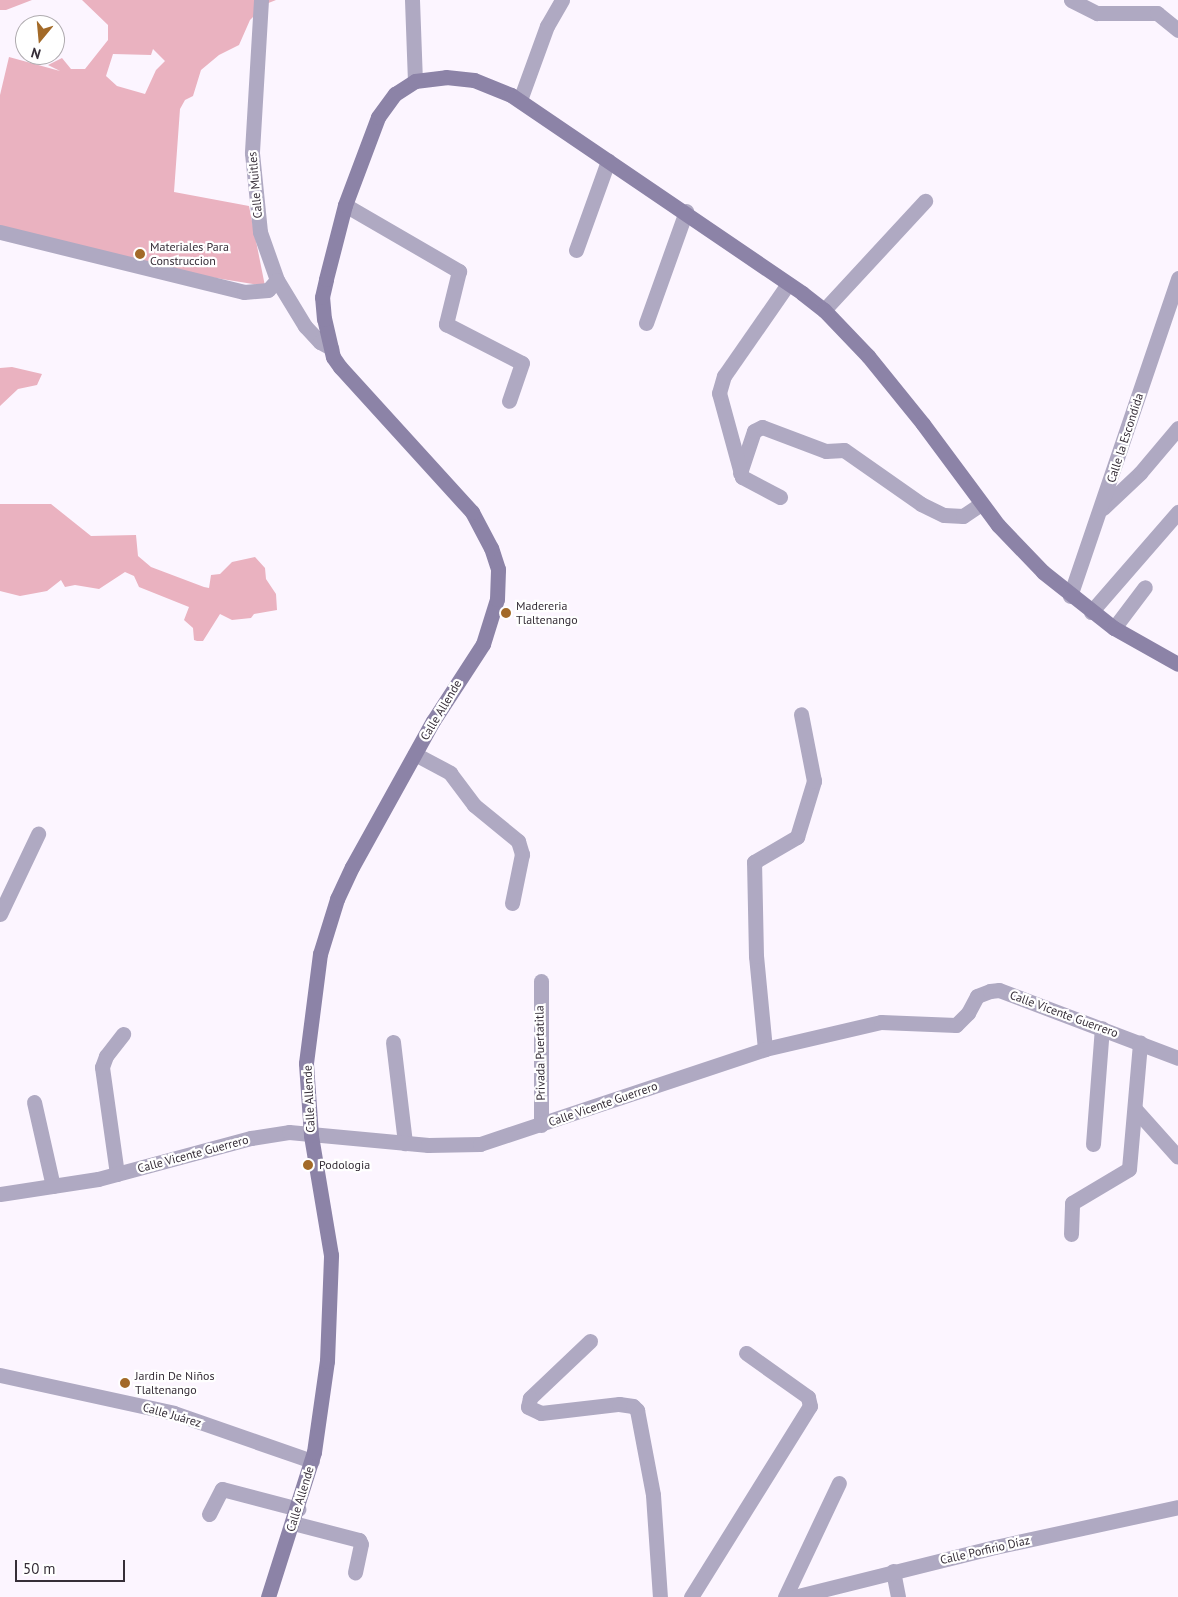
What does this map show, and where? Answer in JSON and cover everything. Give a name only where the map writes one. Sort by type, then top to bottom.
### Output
[{"type":"street","name":"Calle Muitles","points":[[260,0],[252,153],[260,232],[277,280],[305,326],[320,342],[331,348]]},
{"type":"street","points":[[412,0],[415,82],[446,77],[474,80],[520,100],[608,161],[686,211],[824,310],[923,424],[981,504],[1043,572],[1070,596],[1114,628],[1178,664]]},
{"type":"street","points":[[520,100],[547,26],[562,0]]},
{"type":"street","points":[[1071,0],[1098,13],[1116,6],[1160,7],[1178,30]]},
{"type":"street","name":"Calle Allende","points":[[268,1597],[296,1516],[312,1461],[326,1361],[332,1286],[331,1255],[311,1135],[306,1063],[316,978],[326,929],[352,867],[415,754],[487,635],[497,599],[498,569],[472,512],[340,367],[331,348],[322,297],[345,205],[378,117],[395,94],[415,82]]},
{"type":"street","points":[[576,250],[608,161]]},
{"type":"street","points":[[824,310],[924,201]]},
{"type":"street","points":[[345,205],[459,271],[446,324],[522,363],[509,401]]},
{"type":"street","points":[[646,323],[686,211]]},
{"type":"street","points":[[0,232],[244,292],[268,290],[277,280]]},
{"type":"street","name":"Calle la Escondida","points":[[1070,596],[1102,509],[1178,278]]},
{"type":"street","points":[[780,498],[745,481],[740,473],[719,393],[721,383],[788,284]]},
{"type":"street","points":[[740,473],[754,431],[762,427],[826,451],[844,450],[921,504],[944,515],[963,516],[981,504]]},
{"type":"street","points":[[1102,509],[1140,473],[1178,428]]},
{"type":"street","points":[[1091,612],[1178,512]]},
{"type":"street","points":[[1114,628],[1145,587]]},
{"type":"street","points":[[765,1049],[756,956],[754,862],[796,837],[814,781],[801,714]]},
{"type":"street","points":[[415,754],[450,773],[474,805],[518,841],[522,854],[512,902]]},
{"type":"street","points":[[0,914],[38,834]]},
{"type":"street","name":"Privada Puertatitla","points":[[541,981],[539,1039],[541,1125]]},
{"type":"street","name":"Calle Vicente Guerrero","points":[[0,1194],[117,1174],[251,1138],[289,1132],[405,1143],[480,1144],[765,1049],[881,1022],[956,1025],[968,1013],[977,996],[982,992],[999,990],[1178,1058]]},
{"type":"street","points":[[1093,1144],[1102,1028]]},
{"type":"street","points":[[117,1174],[102,1067],[106,1056],[123,1034]]},
{"type":"street","points":[[393,1042],[405,1143]]},
{"type":"street","points":[[1071,1234],[1072,1203],[1129,1169],[1140,1042]]},
{"type":"street","points":[[34,1102],[53,1186]]},
{"type":"street","points":[[1135,1109],[1178,1157]]},
{"type":"street","points":[[590,1341],[530,1398],[528,1408],[541,1413],[620,1404],[633,1406],[637,1410],[653,1495],[660,1597]]},
{"type":"street","points":[[691,1597],[810,1406],[808,1397],[746,1353]]},
{"type":"street","name":"Calle Juárez","points":[[0,1375],[174,1413],[312,1461]]},
{"type":"street","points":[[785,1597],[840,1483]]},
{"type":"street","points":[[209,1514],[222,1489],[359,1540],[361,1544],[355,1572]]},
{"type":"street","name":"Calle Porfirio Díaz","points":[[794,1597],[894,1572],[1178,1507]]},
{"type":"street","points":[[894,1572],[898,1597]]},
{"type":"shaded area","points":[[0,0],[32,0],[6,10],[0,10]]},
{"type":"shaded area","points":[[82,0],[276,0],[266,4],[250,20],[239,45],[219,55],[201,70],[193,96],[185,100],[180,109],[174,192],[249,206],[265,286],[166,270],[0,226],[0,95],[9,57],[15,59],[15,65],[38,65],[60,71],[48,65],[65,65],[65,62],[71,69],[85,69],[108,40],[108,25]],"holes":[[[153,49],[165,61],[156,70],[145,94],[117,86],[106,76],[113,54],[151,55]]]},
{"type":"shaded area","points":[[12,367],[42,374],[37,385],[18,389],[0,406],[0,368]]},
{"type":"shaded area","points":[[0,504],[51,504],[91,536],[136,535],[138,556],[151,567],[204,587],[209,588],[211,575],[220,574],[232,562],[255,557],[265,568],[266,579],[276,594],[277,610],[254,614],[251,618],[232,620],[220,614],[203,641],[197,641],[194,640],[193,628],[184,620],[189,607],[139,587],[134,576],[125,572],[99,589],[75,585],[65,587],[61,580],[47,591],[20,596],[0,591]]},
{"type":"place","name":"Materiales Para Construccion","points":[[140,254]]},
{"type":"place","name":"Madereria Tlaltenango","points":[[506,613]]},
{"type":"place","name":"Podologia","points":[[308,1165]]},
{"type":"place","name":"Jardin De Niños Tlaltenango","points":[[125,1383]]}]
